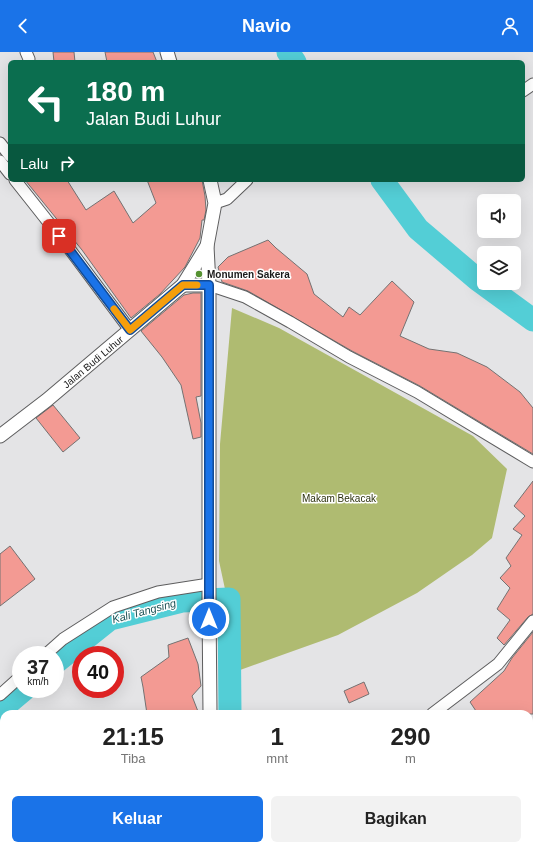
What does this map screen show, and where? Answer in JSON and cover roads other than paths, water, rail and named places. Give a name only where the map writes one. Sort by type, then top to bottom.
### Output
[{"type":"street","points":[[0,144],[8,154]]},
{"type":"street","points":[[0,162],[8,172]]},
{"type":"street","points":[[17,182],[130,330]]},
{"type":"street","points":[[210,182],[215,203],[207,246],[209,285],[210,710]]},
{"type":"street","points":[[215,203],[227,199],[245,182]]},
{"type":"street","name":"Jalan Budi Luhur","points":[[0,436],[47,400],[183,285],[207,246]]},
{"type":"street","points":[[183,285],[209,285],[245,297],[284,318],[349,357],[417,392],[533,462]]},
{"type":"street","points":[[55,646],[63,639],[113,607],[158,592],[209,586]]},
{"type":"street","points":[[437,710],[498,664],[533,622]]},
{"type":"street","points":[[0,695],[12,684]]},
{"type":"waterway","points":[[288,52],[294,60]]},
{"type":"waterway","points":[[383,182],[418,229],[478,280],[533,320]]},
{"type":"waterway","name":"Kali Tangsing","points":[[64,656],[110,619],[182,601],[229,599],[230,710]]},
{"type":"waterway","name":"Kali Tangsing","points":[[0,710],[14,698]]},
{"type":"place","name":"Monumen Sakera","points":[[199,274]]},
{"type":"park label","name":"Makam Bekacak","points":[[339,498]]}]
